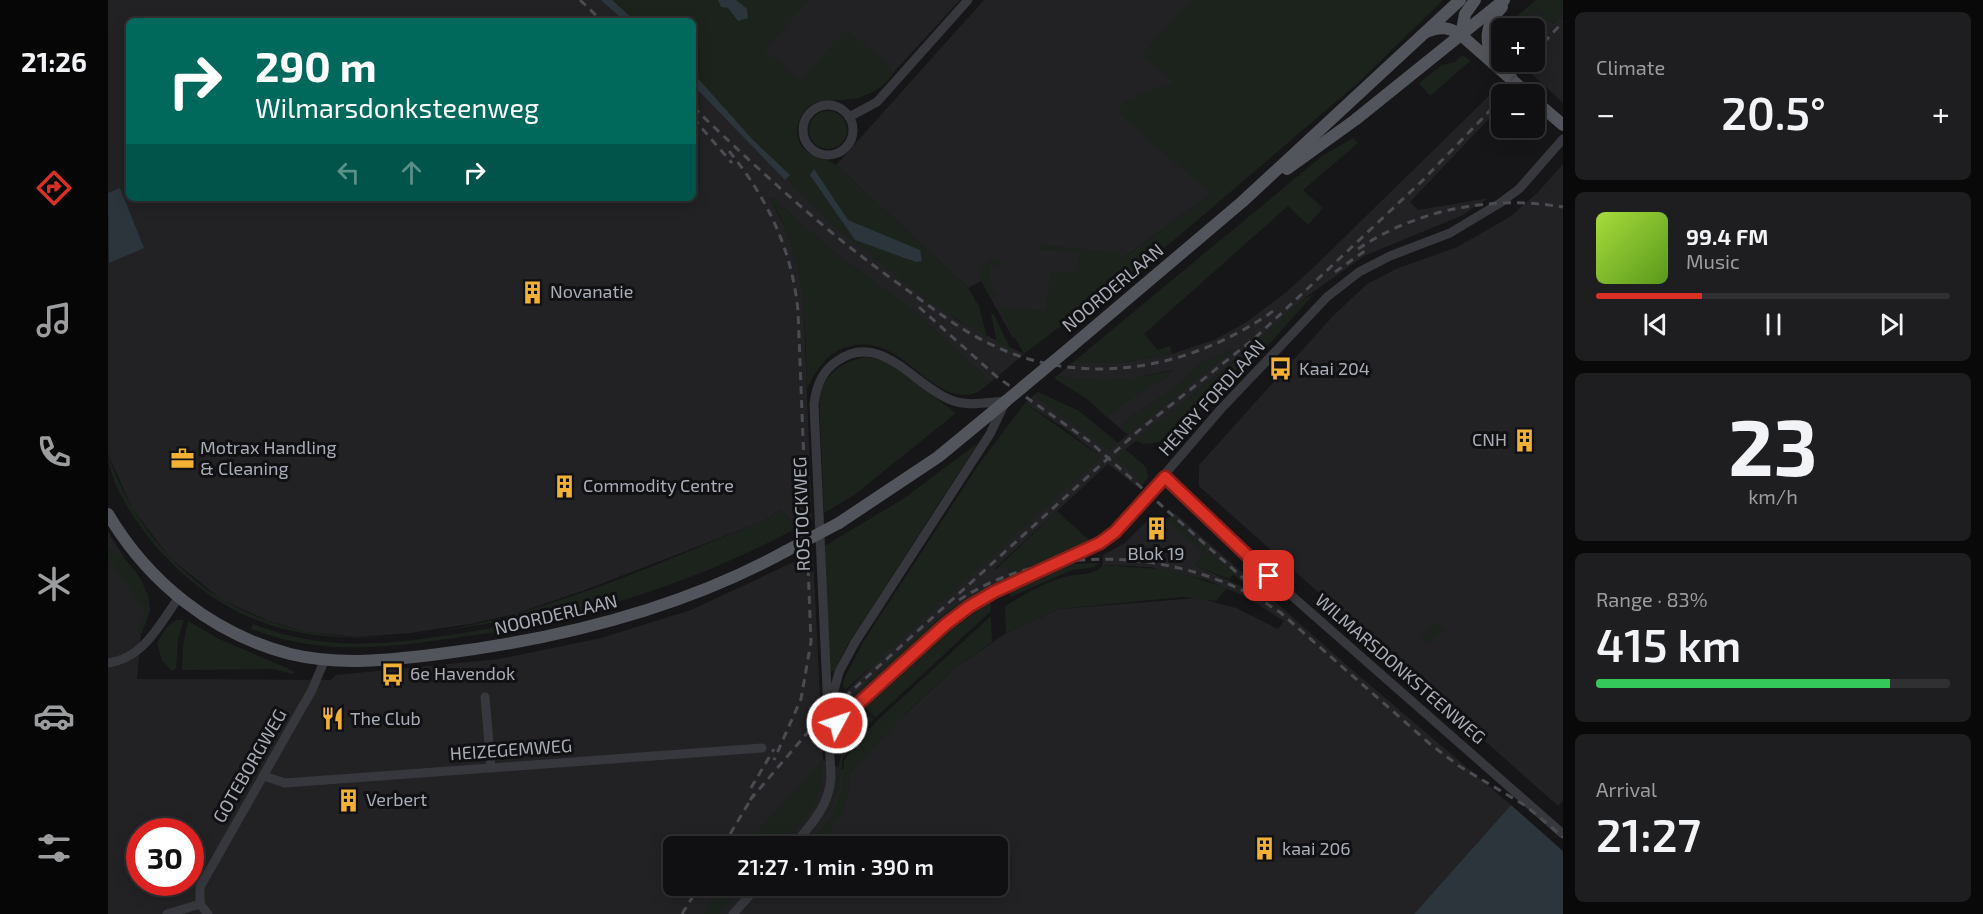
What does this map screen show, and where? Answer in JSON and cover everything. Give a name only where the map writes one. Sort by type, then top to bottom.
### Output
[{"type":"main road","name":"NOORDERLAAN","points":[[108,514],[140,562],[179,597],[211,621],[244,638],[292,654],[325,659],[388,661],[496,647],[620,620],[681,599],[839,524],[938,457],[1242,202],[1460,0]]},
{"type":"main road","points":[[1461,34],[1465,14],[1475,0]]},
{"type":"main road","name":"NOORDERLAAN","points":[[1242,202],[1355,120],[1504,0]]},
{"type":"main road","points":[[1494,18],[1509,0]]},
{"type":"main road","points":[[1491,24],[1486,34],[1491,53]]},
{"type":"main road","points":[[1422,34],[1441,27],[1451,28],[1491,61]]},
{"type":"main road","points":[[1504,72],[1517,84]]},
{"type":"main road","points":[[1545,109],[1563,125]]},
{"type":"street","points":[[849,117],[877,102],[968,0]]},
{"type":"street","points":[[820,106],[837,106],[849,117],[852,124],[851,140],[840,151],[825,154],[817,152],[805,140],[804,124],[813,110],[820,106]]},
{"type":"street","name":"HENRY FORDLAAN","points":[[830,723],[843,719],[946,624],[970,606],[994,592],[1100,543],[1115,532],[1165,477],[1205,428],[1327,297],[1359,272],[1390,256],[1450,233],[1504,200],[1563,139]]},
{"type":"street","name":"ROSTOCKWEG","points":[[801,836],[821,811],[830,790],[830,706],[826,700],[814,404],[820,379],[829,366],[841,358],[853,352],[865,352],[882,355],[897,363],[947,399],[969,404],[1006,401]]},
{"type":"street","name":"NOORDERLAAN","points":[[830,706],[839,672],[854,644],[990,434],[1006,401]]},
{"type":"street","name":"WILMARSDONKSTEENWEG","points":[[1165,477],[1228,540],[1563,834]]},
{"type":"street","points":[[108,663],[132,656],[144,646],[179,597]]},
{"type":"street","name":"GOTEBORGWEG","points":[[200,904],[200,887],[312,690],[325,659]]},
{"type":"street","points":[[484,698],[491,768]]},
{"type":"street","name":"HEIZEGEMWEG","points":[[264,776],[285,783],[762,747]]},
{"type":"street","points":[[733,914],[749,896]]},
{"type":"street","points":[[167,914],[200,904],[208,914]]},
{"type":"shaded area","points":[[108,0],[601,0],[621,18],[126,18],[126,201],[696,201],[696,88],[835,227],[958,321],[1024,354],[991,382],[914,311],[828,248],[773,198],[770,199],[786,229],[799,267],[803,293],[812,520],[797,528],[780,509],[764,521],[585,590],[515,614],[470,624],[410,633],[357,637],[307,632],[269,621],[222,600],[170,558],[132,508],[108,454]]},
{"type":"shaded area","points":[[601,0],[809,0],[764,50],[799,80],[847,29],[892,69],[892,75],[882,86],[861,97],[846,100],[822,100],[810,106],[798,123],[800,143],[808,152],[836,165],[968,288],[979,306],[987,338],[929,302],[835,227],[696,88],[696,18],[621,18]]},
{"type":"shaded area","points":[[601,0],[612,0],[632,18],[621,18]]},
{"type":"shaded area","points":[[711,0],[960,0],[880,87],[859,98],[817,102]]},
{"type":"shaded area","points":[[718,0],[736,0],[747,9],[748,18],[738,21],[728,8],[721,7]]},
{"type":"shaded area","points":[[984,0],[1442,0],[1211,194],[1013,338],[981,281],[968,288],[836,165]]},
{"type":"shaded area","points":[[1191,0],[1443,0],[1358,83],[1174,240],[1024,354],[998,307],[1045,311],[1051,271],[1071,273],[1077,270],[1079,253],[1039,249],[1039,245],[1117,252],[1122,259],[1211,194],[1117,112],[1128,99],[1174,82],[1142,55]]},
{"type":"shaded area","points":[[1536,0],[1563,0],[1563,13],[1553,24],[1537,11],[1531,18],[1515,18]]},
{"type":"shaded area","points":[[1537,11],[1553,24],[1563,13],[1563,103],[1530,72],[1545,72],[1545,18],[1531,18]]},
{"type":"shaded area","points":[[1463,55],[1470,61],[1430,96],[1419,83],[1442,65],[1455,62]]},
{"type":"shaded area","points":[[696,76],[753,140],[790,175],[785,180],[696,88]]},
{"type":"shaded area","points":[[1491,94],[1491,117],[1410,202],[1418,210],[1489,198],[1461,216],[1364,256],[1302,300],[1251,347],[1116,457],[1140,479],[1135,485],[1108,464],[994,569],[1007,566],[1012,577],[961,606],[959,604],[942,616],[851,697],[846,692],[909,629],[1101,457],[1066,429],[1025,403],[1034,395],[1109,450],[1233,350],[1201,363],[1173,390],[1136,413],[1120,428],[1108,418],[1117,407],[1168,376],[1173,370],[1123,380],[1090,381],[1057,376],[1072,363],[1119,363],[1172,354],[1214,340],[1245,323],[1284,294]]},
{"type":"shaded area","points":[[828,111],[842,116],[847,130],[842,144],[828,149],[814,144],[809,130],[814,116]]},
{"type":"shaded area","points":[[1353,138],[1358,143],[1303,190],[1323,208],[1308,225],[1288,206],[1144,334],[1158,350],[1170,346],[1172,354],[1119,363],[1072,363],[1322,156]]},
{"type":"shaded area","points":[[1563,164],[1563,801],[1558,806],[1199,486],[1199,465],[1332,317],[1367,284],[1396,269],[1457,247],[1511,216],[1538,192]]},
{"type":"shaded area","points":[[814,169],[848,220],[920,250],[922,261],[916,262],[855,240],[810,175]]},
{"type":"shaded area","points":[[120,188],[144,248],[109,263],[108,193]]},
{"type":"shaded area","points":[[772,197],[828,248],[914,311],[991,382],[978,392],[971,394],[949,392],[897,356],[868,345],[843,348],[830,356],[819,367],[807,389],[802,291],[791,243],[770,199]]},
{"type":"shaded area","points":[[992,260],[1000,261],[999,267],[991,263],[989,288],[996,293],[994,301],[983,285],[980,274],[981,268]]},
{"type":"shaded area","points":[[1314,294],[1256,359],[1238,368],[1169,446],[1163,442],[1143,444],[1135,440],[1232,363],[1302,300]]},
{"type":"shaded area","points":[[991,313],[994,315],[1011,350],[997,343]]},
{"type":"shaded area","points":[[1236,348],[1128,435],[1120,428],[1136,413],[1173,390],[1200,363]]},
{"type":"shaded area","points":[[866,357],[886,361],[956,413],[854,495],[824,513],[819,395],[826,380],[836,369]]},
{"type":"shaded area","points":[[1174,370],[1159,383],[1124,403],[1108,418],[1087,399],[1054,378],[1057,376],[1116,379]]},
{"type":"shaded area","points":[[1038,392],[1079,411],[1118,443],[1109,451],[1034,395]]},
{"type":"shaded area","points":[[1025,403],[1101,457],[844,691],[843,684],[846,675],[865,639],[979,464]]},
{"type":"shaded area","points":[[978,443],[845,649],[835,671],[830,671],[823,547],[903,499]]},
{"type":"shaded area","points":[[1125,449],[1146,467],[1148,477],[1142,486],[1138,482],[1140,479],[1116,457]]},
{"type":"shaded area","points":[[108,454],[132,508],[143,524],[168,555],[197,582],[261,618],[331,635],[404,635],[360,638],[317,635],[276,627],[237,611],[198,587],[153,543],[119,492],[109,466]]},
{"type":"shaded area","points":[[780,509],[797,528],[731,560],[686,578],[576,615],[551,620],[504,621],[407,635],[480,623],[555,602],[764,521]]},
{"type":"shaded area","points":[[1057,511],[1089,540],[1069,553],[1012,577],[1007,566],[995,570]]},
{"type":"shaded area","points":[[1175,513],[1350,668],[1511,805],[1414,914],[108,914],[108,532],[148,595],[150,611],[141,634],[137,679],[331,680],[336,675],[499,659],[601,638],[691,610],[813,553],[823,760],[850,773],[886,732],[954,669],[1006,633],[1059,609],[1198,598],[1236,608],[1278,629],[1284,621],[1244,596],[1207,580],[1150,567],[1103,565],[1103,555],[1125,543],[1153,515],[1169,521],[1204,553],[1194,565],[1252,591],[1171,517]]},
{"type":"shaded area","points":[[1171,517],[1234,574],[1229,579],[1194,565],[1204,553],[1163,519]]},
{"type":"shaded area","points":[[108,547],[129,564],[143,584],[148,608],[141,634],[138,632],[144,618],[144,609],[108,557]]},
{"type":"shaded area","points":[[1098,563],[1095,567],[1072,570],[1010,597],[1010,591],[1072,564]]},
{"type":"shaded area","points":[[1103,565],[1171,570],[1227,588],[1216,601],[1182,597],[1059,609],[1006,633],[1005,606],[1060,578],[1092,572]]},
{"type":"shaded area","points":[[990,602],[991,611],[875,718],[865,707],[943,635]]},
{"type":"shaded area","points":[[959,604],[961,606],[857,699],[851,697],[922,632]]},
{"type":"shaded area","points":[[991,616],[992,642],[954,669],[910,709],[851,772],[848,796],[841,816],[826,836],[814,836],[833,814],[842,788],[844,761],[856,743]]},
{"type":"shaded area","points":[[176,620],[184,620],[178,639],[176,669],[172,671],[162,661],[157,643],[167,627]]},
{"type":"shaded area","points":[[188,621],[219,639],[294,672],[293,674],[273,669],[182,670],[183,646]]},
{"type":"shaded area","points":[[1435,622],[1445,631],[1426,644],[1421,640]]},
{"type":"shaded area","points":[[526,623],[543,624],[412,644],[359,648],[306,644],[251,629],[253,624],[305,639],[356,644],[408,641]]},
{"type":"shaded area","points":[[869,715],[874,719],[843,758],[838,790],[832,807],[810,836],[831,806],[844,739]]},
{"type":"shaded area","points":[[823,760],[817,799],[806,817],[789,836],[753,836]]},
{"type":"shaded area","points":[[1511,805],[1563,851],[1563,914],[1414,914]]},
{"type":"shaded area","points":[[713,896],[736,896],[719,914],[703,914]]},
{"type":"railway","points":[[580,0],[599,18]]},
{"type":"railway","points":[[1545,41],[1563,22]]},
{"type":"railway","points":[[1507,84],[1518,72]]},
{"type":"railway","points":[[750,800],[814,725],[1137,432],[1255,338],[1422,181],[1491,109]]},
{"type":"railway","points":[[696,110],[793,199],[871,264],[966,331],[990,344],[1026,358],[1063,366],[1100,369],[1137,366],[1174,359],[1244,330],[1276,309]]},
{"type":"railway","points":[[696,121],[732,163]]},
{"type":"railway","points":[[729,151],[755,188],[776,226],[790,267],[798,311],[811,642],[801,699],[774,760]]},
{"type":"railway","points":[[1358,249],[1405,224],[1456,208],[1510,203],[1563,207]]},
{"type":"railway","points":[[1335,272],[1369,248]]},
{"type":"railway","points":[[919,307],[997,377],[1089,441],[1261,594]]},
{"type":"railway","points":[[959,600],[996,580],[1036,567],[1078,560],[1122,560],[1164,565],[1206,576],[1245,592],[1281,613],[1430,744],[1459,766],[1526,806],[1563,837]]},
{"type":"railway","points":[[751,788],[774,749]]},
{"type":"railway","points":[[729,836],[754,794]]},
{"type":"railway","points":[[682,914],[693,896]]},
{"type":"place","name":"Novanatie","points":[[532,292]]},
{"type":"place","name":"Kaai 204","points":[[1281,369]]},
{"type":"place","name":"CNH","points":[[1525,440]]},
{"type":"place","name":"Motrax Handling & Cleaning","points":[[182,458]]},
{"type":"place","name":"Commodity Centre","points":[[565,486]]},
{"type":"place","name":"Blok 19","points":[[1156,528]]},
{"type":"place","name":"6e Havendok","points":[[392,674]]},
{"type":"place","name":"The Club","points":[[332,719]]},
{"type":"place","name":"Verbert","points":[[348,800]]},
{"type":"place","name":"kaai 206","points":[[1264,849]]},
{"type":"route","points":[[837,723],[946,624],[970,606],[994,592],[1100,543],[1115,532],[1165,477],[1228,540],[1269,576]]}]
